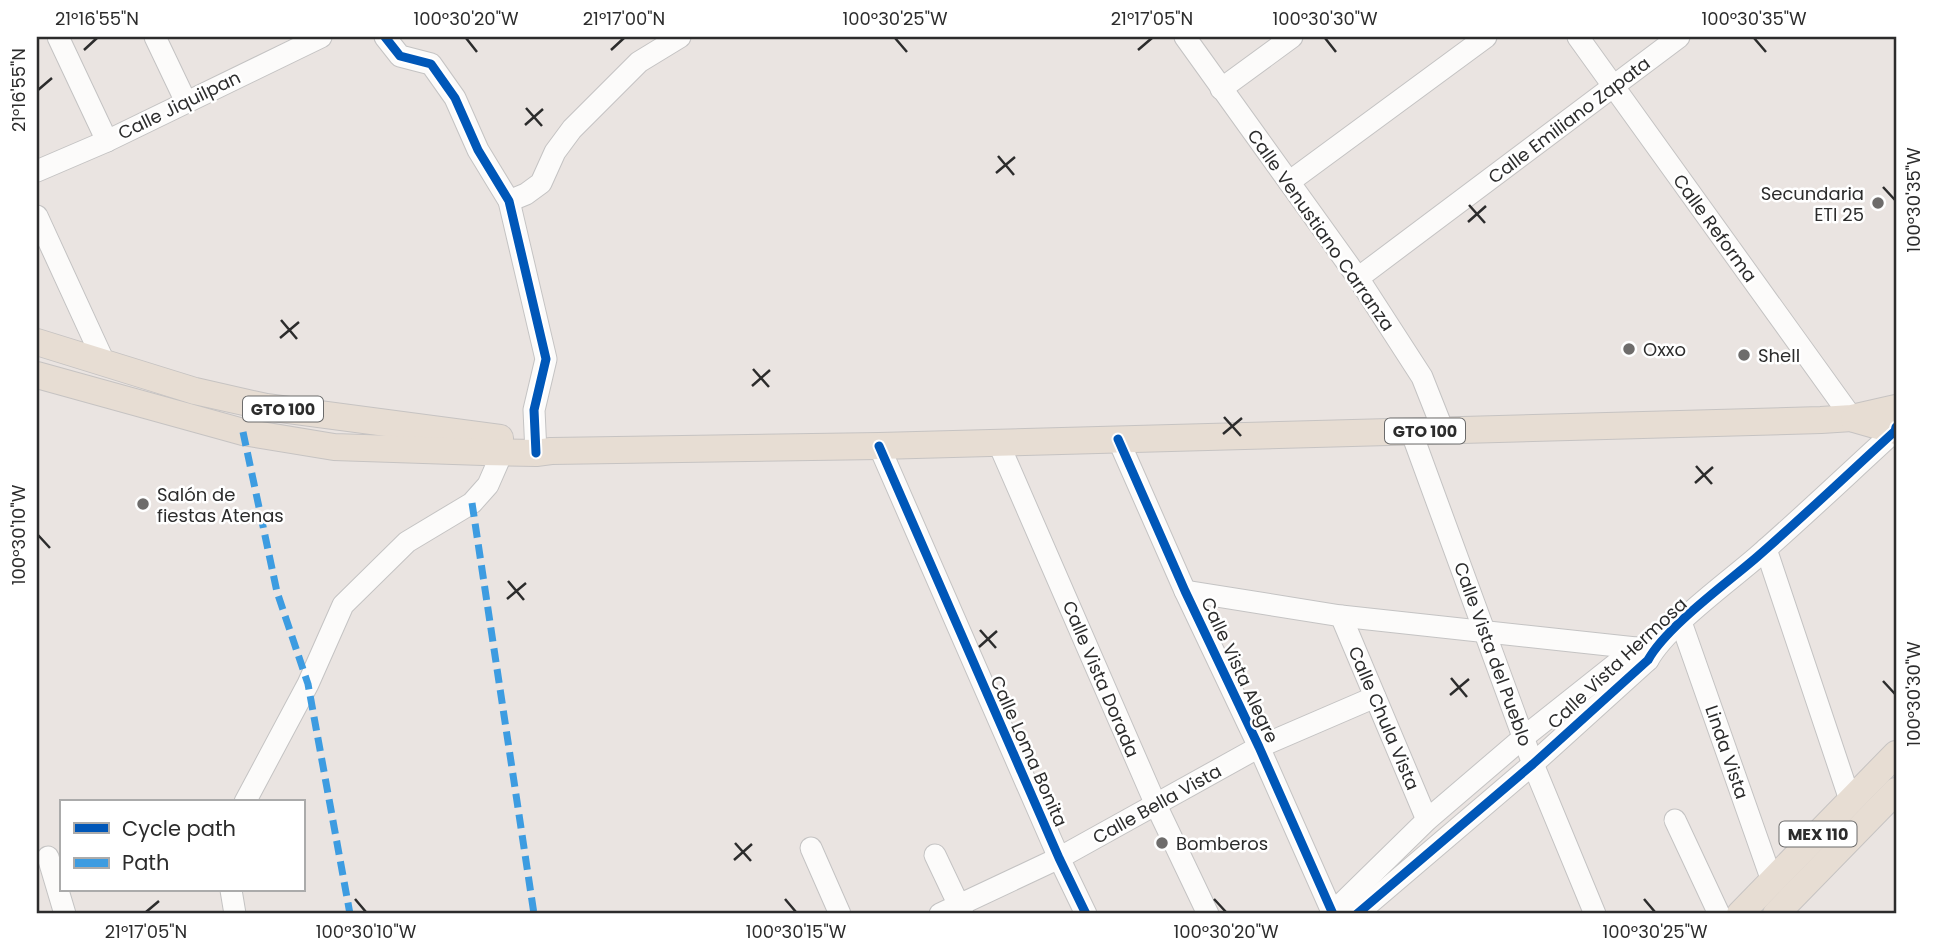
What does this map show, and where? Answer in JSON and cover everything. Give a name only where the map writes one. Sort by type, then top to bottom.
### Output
[{"type":"main road","name":"GTO 100","points":[[37,342],[195,391],[266,407],[542,449]]},
{"type":"main road","name":"GTO 100","points":[[37,375],[243,432],[334,447],[502,453],[542,449],[879,446],[1852,418],[1896,408]]},
{"type":"main road","name":"GTO 100","points":[[1852,418],[1896,430]]},
{"type":"main road","name":"MEX 110","points":[[1740,914],[1896,754]]},
{"type":"main road","name":"MEX 110","points":[[1776,914],[1896,791]]},
{"type":"street","points":[[58,37],[107,141]]},
{"type":"street","points":[[155,37],[186,102]]},
{"type":"street","name":"Calle Jiquilpan","points":[[37,171],[107,141],[319,37]]},
{"type":"street","points":[[385,37],[400,56],[430,64],[455,98],[478,150],[509,201],[547,359],[534,410],[542,449]]},
{"type":"street","points":[[509,201],[526,194],[541,183],[555,152],[572,129],[639,62],[680,37]]},
{"type":"street","name":"Calle Venustiano Carranza","points":[[1185,37],[1358,278],[1422,377],[1443,430]]},
{"type":"street","points":[[1221,89],[1292,37]]},
{"type":"street","points":[[1289,182],[1486,37]]},
{"type":"street","name":"Calle Reforma","points":[[1578,37],[1852,418]]},
{"type":"street","name":"Calle Emiliano Zapata","points":[[1358,278],[1679,37]]},
{"type":"street","points":[[37,216],[105,363]]},
{"type":"street","name":"Calle Vista Hermosa","points":[[1357,914],[1533,764],[1646,652],[1766,549],[1896,430]]},
{"type":"street","name":"Calle Vista del Pueblo","points":[[1412,432],[1533,764],[1595,914]]},
{"type":"street","name":"Calle Vista Alegre","points":[[1118,439],[1332,914]]},
{"type":"street","name":"Calle Vista Dorada","points":[[998,442],[1156,805],[1208,914]]},
{"type":"street","name":"Calle Loma Bonita","points":[[879,446],[1086,914]]},
{"type":"street","points":[[246,800],[308,684],[343,605],[407,542],[472,503],[488,485],[502,453]]},
{"type":"street","points":[[1766,549],[1850,800]]},
{"type":"street","points":[[1185,591],[1341,616],[1646,652]]},
{"type":"street","name":"Calle Chula Vista","points":[[1341,616],[1427,820]]},
{"type":"street","name":"Linda Vista","points":[[1681,622],[1772,881]]},
{"type":"street","name":"Calle Vista Hermosa","points":[[1332,914],[1427,820],[1524,737],[1646,652]]},
{"type":"street","name":"Calle Bella Vista","points":[[954,911],[1059,858],[1259,747],[1376,697]]},
{"type":"street","points":[[1675,820],[1719,914]]},
{"type":"street","points":[[811,848],[840,914]]},
{"type":"street","points":[[935,855],[954,911]]},
{"type":"street","points":[[49,858],[65,914]]},
{"type":"street","points":[[231,892],[235,914]]},
{"type":"marked path","points":[[243,432],[277,592],[308,684],[350,914]]},
{"type":"marked path","points":[[472,503],[534,914]]},
{"type":"cycle path","points":[[385,37],[400,56],[431,64],[455,98],[478,150],[509,201],[546,359],[534,410],[536,453]]},
{"type":"cycle path","points":[[1357,914],[1533,764],[1648,660],[1682,620],[1792,526],[1895,431],[1896,427]]},
{"type":"cycle path","points":[[1118,439],[1333,914]]},
{"type":"cycle path","points":[[879,446],[1086,914]]},
{"type":"place","name":"Secundaria ETI 25","points":[[1878,203]]},
{"type":"place","name":"Oxxo","points":[[1629,349]]},
{"type":"place","name":"Shell","points":[[1744,355]]},
{"type":"place","name":"Salón de fiestas Atenas","points":[[143,504]]},
{"type":"place","name":"Bomberos","points":[[1162,843]]}]
